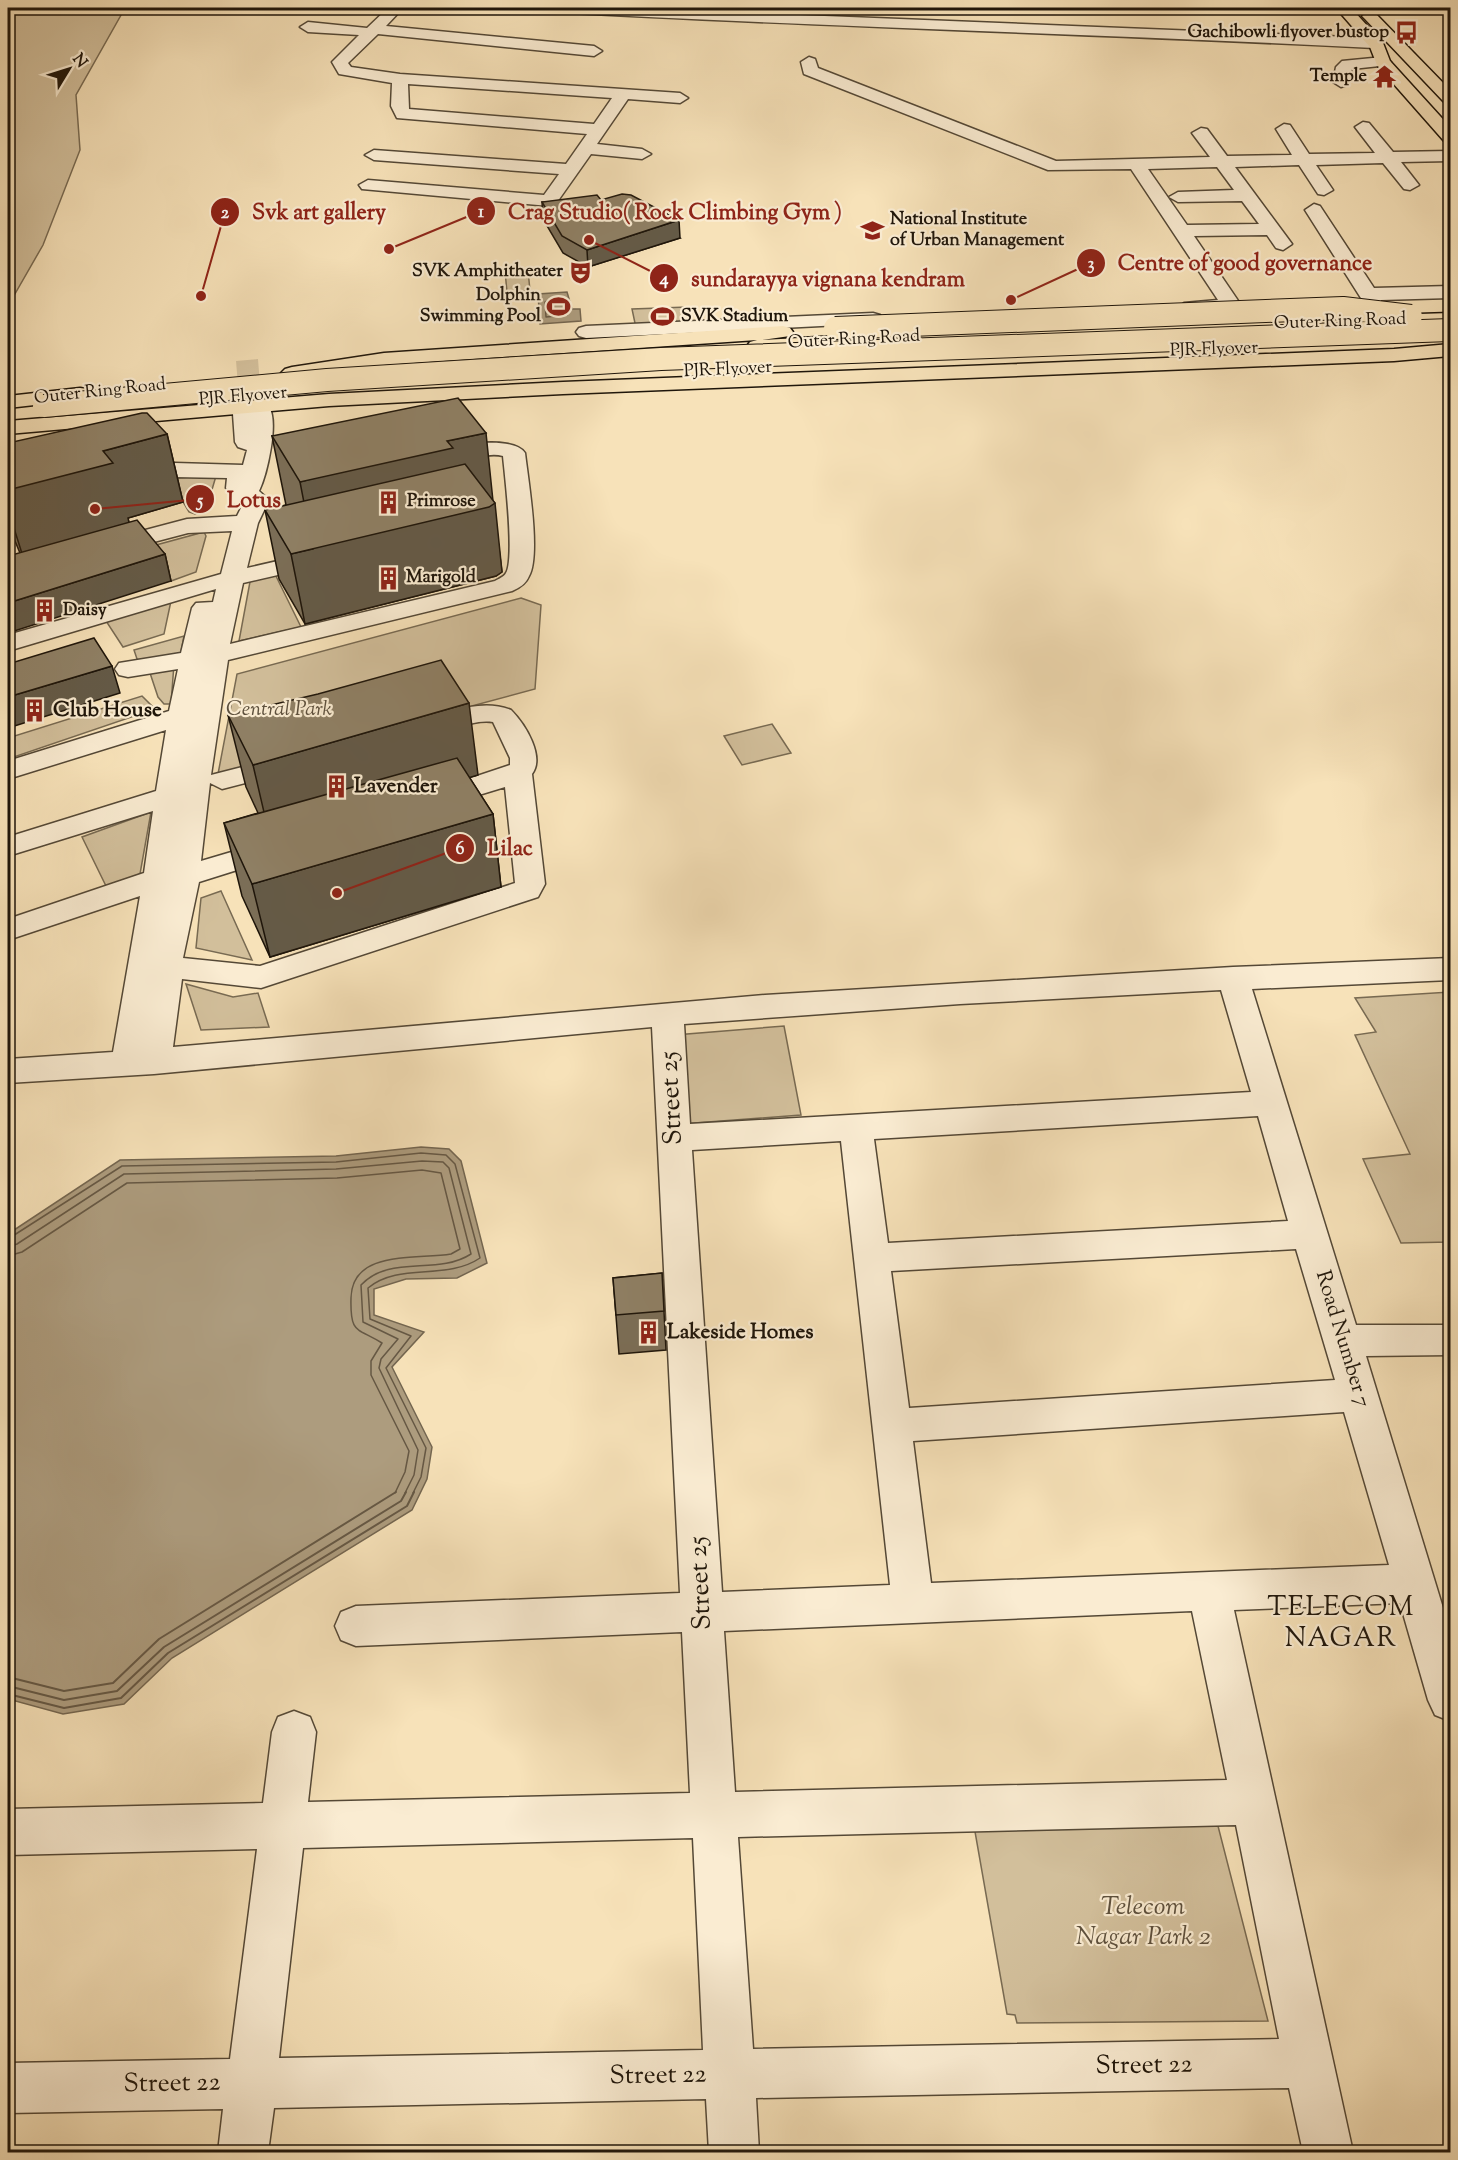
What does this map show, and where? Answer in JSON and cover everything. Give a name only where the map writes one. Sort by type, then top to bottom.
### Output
[{"type":"main road","points":[[1343,8],[1368,42],[1399,57],[1450,99]]},
{"type":"main road","points":[[1362,8],[1450,119]]},
{"type":"main road","points":[[1399,57],[1428,61],[1449,82]]},
{"type":"main road","points":[[1399,57],[1450,137]]},
{"type":"main road","points":[[291,373],[384,359],[835,328],[1343,308],[1449,322]]},
{"type":"main road","name":"Outer Ring Road","points":[[8,402],[291,373],[566,359],[846,340],[1393,321],[1449,322]]},
{"type":"main road","name":"PJR Flyover","points":[[8,420],[45,410],[327,380],[650,360],[1449,322]]},
{"type":"main road","name":"PJR Flyover","points":[[8,409],[45,410],[352,388],[840,364],[1450,341]]},
{"type":"main road","name":"Outer Ring Road","points":[[8,428],[329,400],[563,388],[1394,355],[1450,350]]},
{"type":"main road","points":[[1394,355],[1450,356]]},
{"type":"main road","points":[[563,388],[701,401],[1415,373]]},
{"type":"street","points":[[385,8],[340,62],[345,71],[400,79],[680,98]]},
{"type":"street","points":[[327,64],[396,8]]},
{"type":"street","points":[[552,8],[624,15],[731,13],[1154,30],[1368,42]]},
{"type":"street","points":[[601,8],[624,15]]},
{"type":"street","points":[[1135,16],[1154,30]]},
{"type":"street","points":[[308,27],[598,46],[563,90]]},
{"type":"street","points":[[1341,82],[1344,67],[1348,64],[1399,57]]},
{"type":"street","points":[[809,62],[810,71],[1054,166],[1450,156]]},
{"type":"street","points":[[400,79],[399,106],[403,114],[599,130]]},
{"type":"street","points":[[368,185],[549,201],[623,95]]},
{"type":"street","points":[[1363,127],[1410,185]]},
{"type":"street","points":[[1284,129],[1324,190]]},
{"type":"street","points":[[1201,133],[1278,236]]},
{"type":"street","points":[[586,148],[642,154]]},
{"type":"street","points":[[374,154],[571,170]]},
{"type":"street","points":[[1137,165],[1231,305]]},
{"type":"street","points":[[1178,197],[1247,195]]},
{"type":"street","points":[[1314,210],[1371,298],[1393,321]]},
{"type":"street","points":[[1180,231],[1278,236],[1307,243]]},
{"type":"street","points":[[1254,244],[1278,236]]},
{"type":"street","points":[[586,332],[1231,305],[1450,292]]},
{"type":"street","points":[[141,1063],[154,967],[172,878],[195,789],[196,711],[203,657],[222,616],[223,581],[249,501],[258,446]]},
{"type":"street","points":[[128,669],[203,657],[503,586],[519,573],[509,514],[514,453],[506,447],[416,465]]},
{"type":"street","points":[[110,482],[158,471],[249,501]]},
{"type":"street","points":[[86,553],[187,526],[249,501]]},
{"type":"street","points":[[8,643],[223,581],[339,554]]},
{"type":"street","points":[[8,770],[196,711]]},
{"type":"street","points":[[172,878],[168,796],[196,711]]},
{"type":"street","points":[[403,809],[518,774],[524,766],[524,758],[503,717],[494,713],[404,733]]},
{"type":"street","points":[[222,780],[313,757]]},
{"type":"street","points":[[154,967],[261,977],[527,890],[531,884],[518,774]]},
{"type":"street","points":[[8,847],[195,789]]},
{"type":"street","points":[[8,930],[300,840]]},
{"type":"street","points":[[8,1071],[141,1063],[667,1014],[1233,978],[1450,969]]},
{"type":"street","name":"Road Number 7","points":[[1233,978],[1450,1700]]},
{"type":"street","name":"Street 25","points":[[667,1014],[735,2152]]},
{"type":"street","points":[[675,1138],[1271,1103]]},
{"type":"street","points":[[856,1127],[913,1602]]},
{"type":"street","points":[[872,1258],[1310,1234]]},
{"type":"street","points":[[1342,1341],[1450,1340]]},
{"type":"street","points":[[892,1426],[1359,1395]]},
{"type":"street","points":[[356,1626],[702,1610],[1415,1583]]},
{"type":"street","points":[[1209,1591],[1328,2152]]},
{"type":"street","points":[[243,2152],[294,1732]]},
{"type":"street","points":[[8,1832],[1254,1802]]},
{"type":"street","name":"Street 22","points":[[8,2088],[1309,2063]]},
{"type":"green space","points":[[8,8],[125,8],[76,95],[80,150],[43,245],[8,306]]},
{"type":"green space","points":[[528,270],[530,291],[507,292],[505,271]]},
{"type":"green space","name":"SVK Stadium","points":[[688,307],[694,325],[636,328],[632,309]]},
{"type":"green space","points":[[216,476],[206,510],[195,514],[189,512],[169,478]]},
{"type":"green space","points":[[204,532],[206,536],[196,572],[171,581],[145,548]]},
{"type":"green space","points":[[272,568],[301,627],[239,641],[252,571]]},
{"type":"green space","name":"Central Park","points":[[521,598],[541,605],[535,689],[218,774],[237,674]]},
{"type":"green space","points":[[171,601],[164,634],[123,647],[106,621]]},
{"type":"green space","points":[[184,636],[180,657],[145,663],[137,659],[134,650]]},
{"type":"green space","points":[[174,664],[171,704],[164,704],[158,697],[149,670]]},
{"type":"green space","points":[[142,696],[155,709],[8,759],[8,738]]},
{"type":"green space","points":[[772,724],[791,753],[742,765],[724,736]]},
{"type":"green space","points":[[151,812],[140,874],[107,888],[82,837]]},
{"type":"green space","points":[[221,891],[252,960],[196,948],[201,898]]},
{"type":"green space","points":[[186,984],[233,997],[258,993],[269,1027],[201,1030]]},
{"type":"green space","points":[[1450,992],[1450,1242],[1401,1243],[1363,1159],[1410,1154],[1355,1035],[1376,1032],[1355,998]]},
{"type":"green space","points":[[784,1026],[801,1115],[681,1124],[675,1035]]},
{"type":"green space","name":"Telecom Nagar Park 2","points":[[974,1826],[1218,1826],[1268,2021],[1017,2023],[1015,2015],[1007,2014]]},
{"type":"water","points":[[567,292],[572,309],[580,309],[581,321],[540,324],[538,294]]},
{"type":"water","points":[[421,1147],[449,1149],[461,1161],[487,1263],[457,1278],[406,1279],[374,1289],[374,1315],[424,1332],[392,1367],[432,1447],[427,1479],[412,1510],[172,1658],[124,1704],[63,1714],[8,1699],[8,1234],[120,1160],[336,1156]]},
{"type":"building","points":[[622,194],[631,195],[679,220],[587,250],[562,236],[542,202],[597,195],[601,200]]},
{"type":"building","points":[[458,398],[486,433],[447,441],[453,448],[300,482],[272,436]]},
{"type":"building","points":[[147,413],[167,434],[103,451],[113,463],[8,490],[8,443]]},
{"type":"building","points":[[465,464],[495,503],[489,507],[291,554],[265,510]]},
{"type":"building","points":[[137,520],[165,554],[8,603],[8,556]]},
{"type":"building","points":[[94,638],[112,666],[8,697],[8,664]]},
{"type":"building","points":[[441,660],[469,703],[253,765],[228,715],[318,694]]},
{"type":"building","points":[[457,758],[493,814],[252,884],[224,823]]},
{"type":"building","points":[[662,1273],[664,1311],[616,1315],[613,1278]]},
{"type":"tunnel","points":[[247,360],[251,410]]},
{"type":"place","name":"Gachibowli flyover bustop","points":[[1407,33]]},
{"type":"place","name":"Temple","points":[[1385,77]]},
{"type":"place","name":"National Institute of Urban Management","points":[[872,230]]},
{"type":"place","name":"sundarayya vignana kendram","points":[[589,240]]},
{"type":"place","name":"Crag Studio( Rock Climbing Gym )","points":[[389,249]]},
{"type":"place","name":"SVK Amphitheater","points":[[581,272]]},
{"type":"place","name":"Svk art gallery","points":[[201,296]]},
{"type":"place","name":"Centre of good governance","points":[[1011,300]]},
{"type":"place","name":"Dolphin Swimming Pool","points":[[559,306]]},
{"type":"place","name":"SVK Stadium","points":[[663,317]]},
{"type":"place","name":"Primrose","points":[[389,502]]},
{"type":"place","name":"Lotus","points":[[95,509]]},
{"type":"place","name":"Marigold","points":[[388,578]]},
{"type":"place","name":"Daisy","points":[[45,611]]},
{"type":"place","name":"Club House","points":[[35,711]]},
{"type":"place","name":"Lavender","points":[[336,787]]},
{"type":"place","name":"Lilac","points":[[337,893]]},
{"type":"place","name":"Lakeside Homes","points":[[649,1333]]},
{"type":"district","name":"TELECOM NAGAR","points":[[1341,1624]]}]
